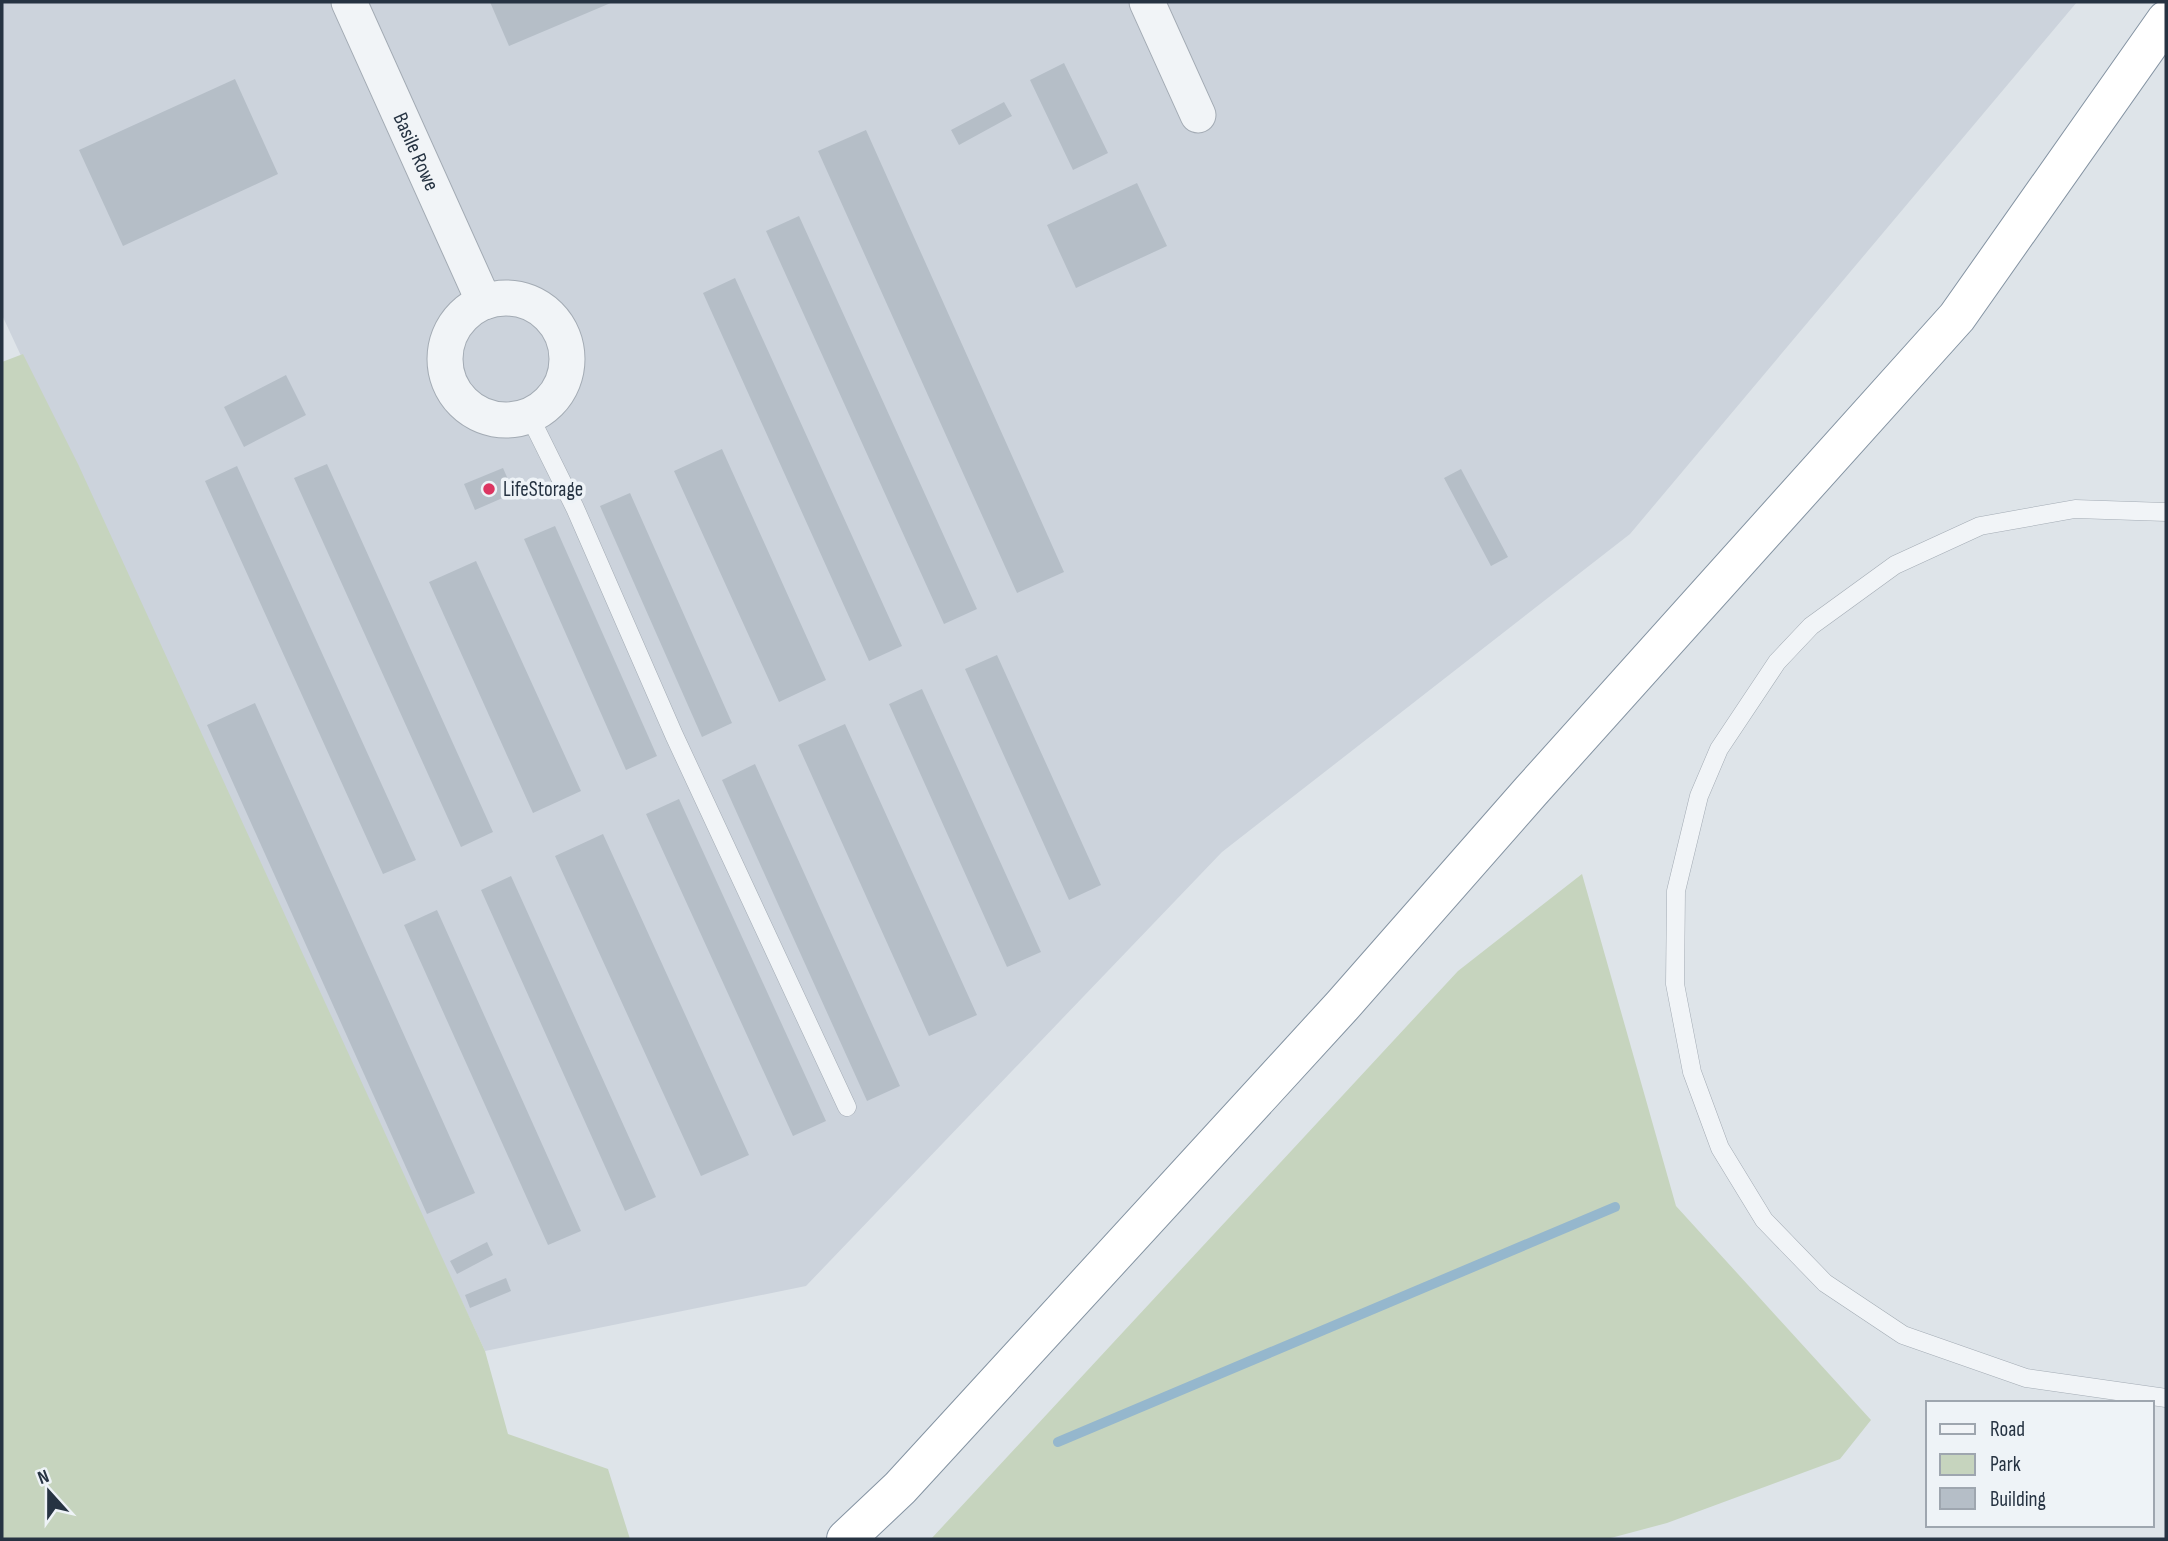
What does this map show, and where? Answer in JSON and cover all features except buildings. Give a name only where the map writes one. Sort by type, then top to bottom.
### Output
[{"type":"highway","points":[[846,1539],[900,1488],[1342,1006],[1522,801],[1957,317],[2166,20]]},
{"type":"street","name":"Basile Rowe","points":[[349,2],[484,302]]},
{"type":"street","points":[[1147,2],[1198,115]]},
{"type":"street","points":[[509,298],[533,303],[553,318],[565,340],[568,366],[559,391],[542,410],[517,420],[491,419],[468,407],[451,387],[445,367],[446,346],[453,328],[466,312],[484,302],[509,298]]},
{"type":"lane","points":[[529,415],[575,508],[674,735],[847,1107]]},
{"type":"lane","points":[[2166,512],[2075,509],[1980,526],[1895,565],[1811,626],[1777,662],[1719,749],[1699,796],[1676,891],[1675,984],[1692,1072],[1720,1148],[1764,1220],[1825,1283],[1903,1335],[2014,1375],[2166,1398]]},
{"type":"shaded area","points":[[2,2],[2077,2],[1630,534],[1222,852],[806,1286],[485,1351],[2,315]]},
{"type":"green space","points":[[23,354],[78,464],[485,1351],[508,1434],[608,1469],[630,1539],[2,1539],[2,362]]},
{"type":"green space","points":[[1582,874],[1676,1206],[1871,1420],[1840,1459],[1667,1523],[1607,1539],[931,1539],[1458,971]]},
{"type":"waterway","points":[[1058,1442],[1615,1207]]},
{"type":"place","name":"LifeStorage","points":[[489,489]]}]
